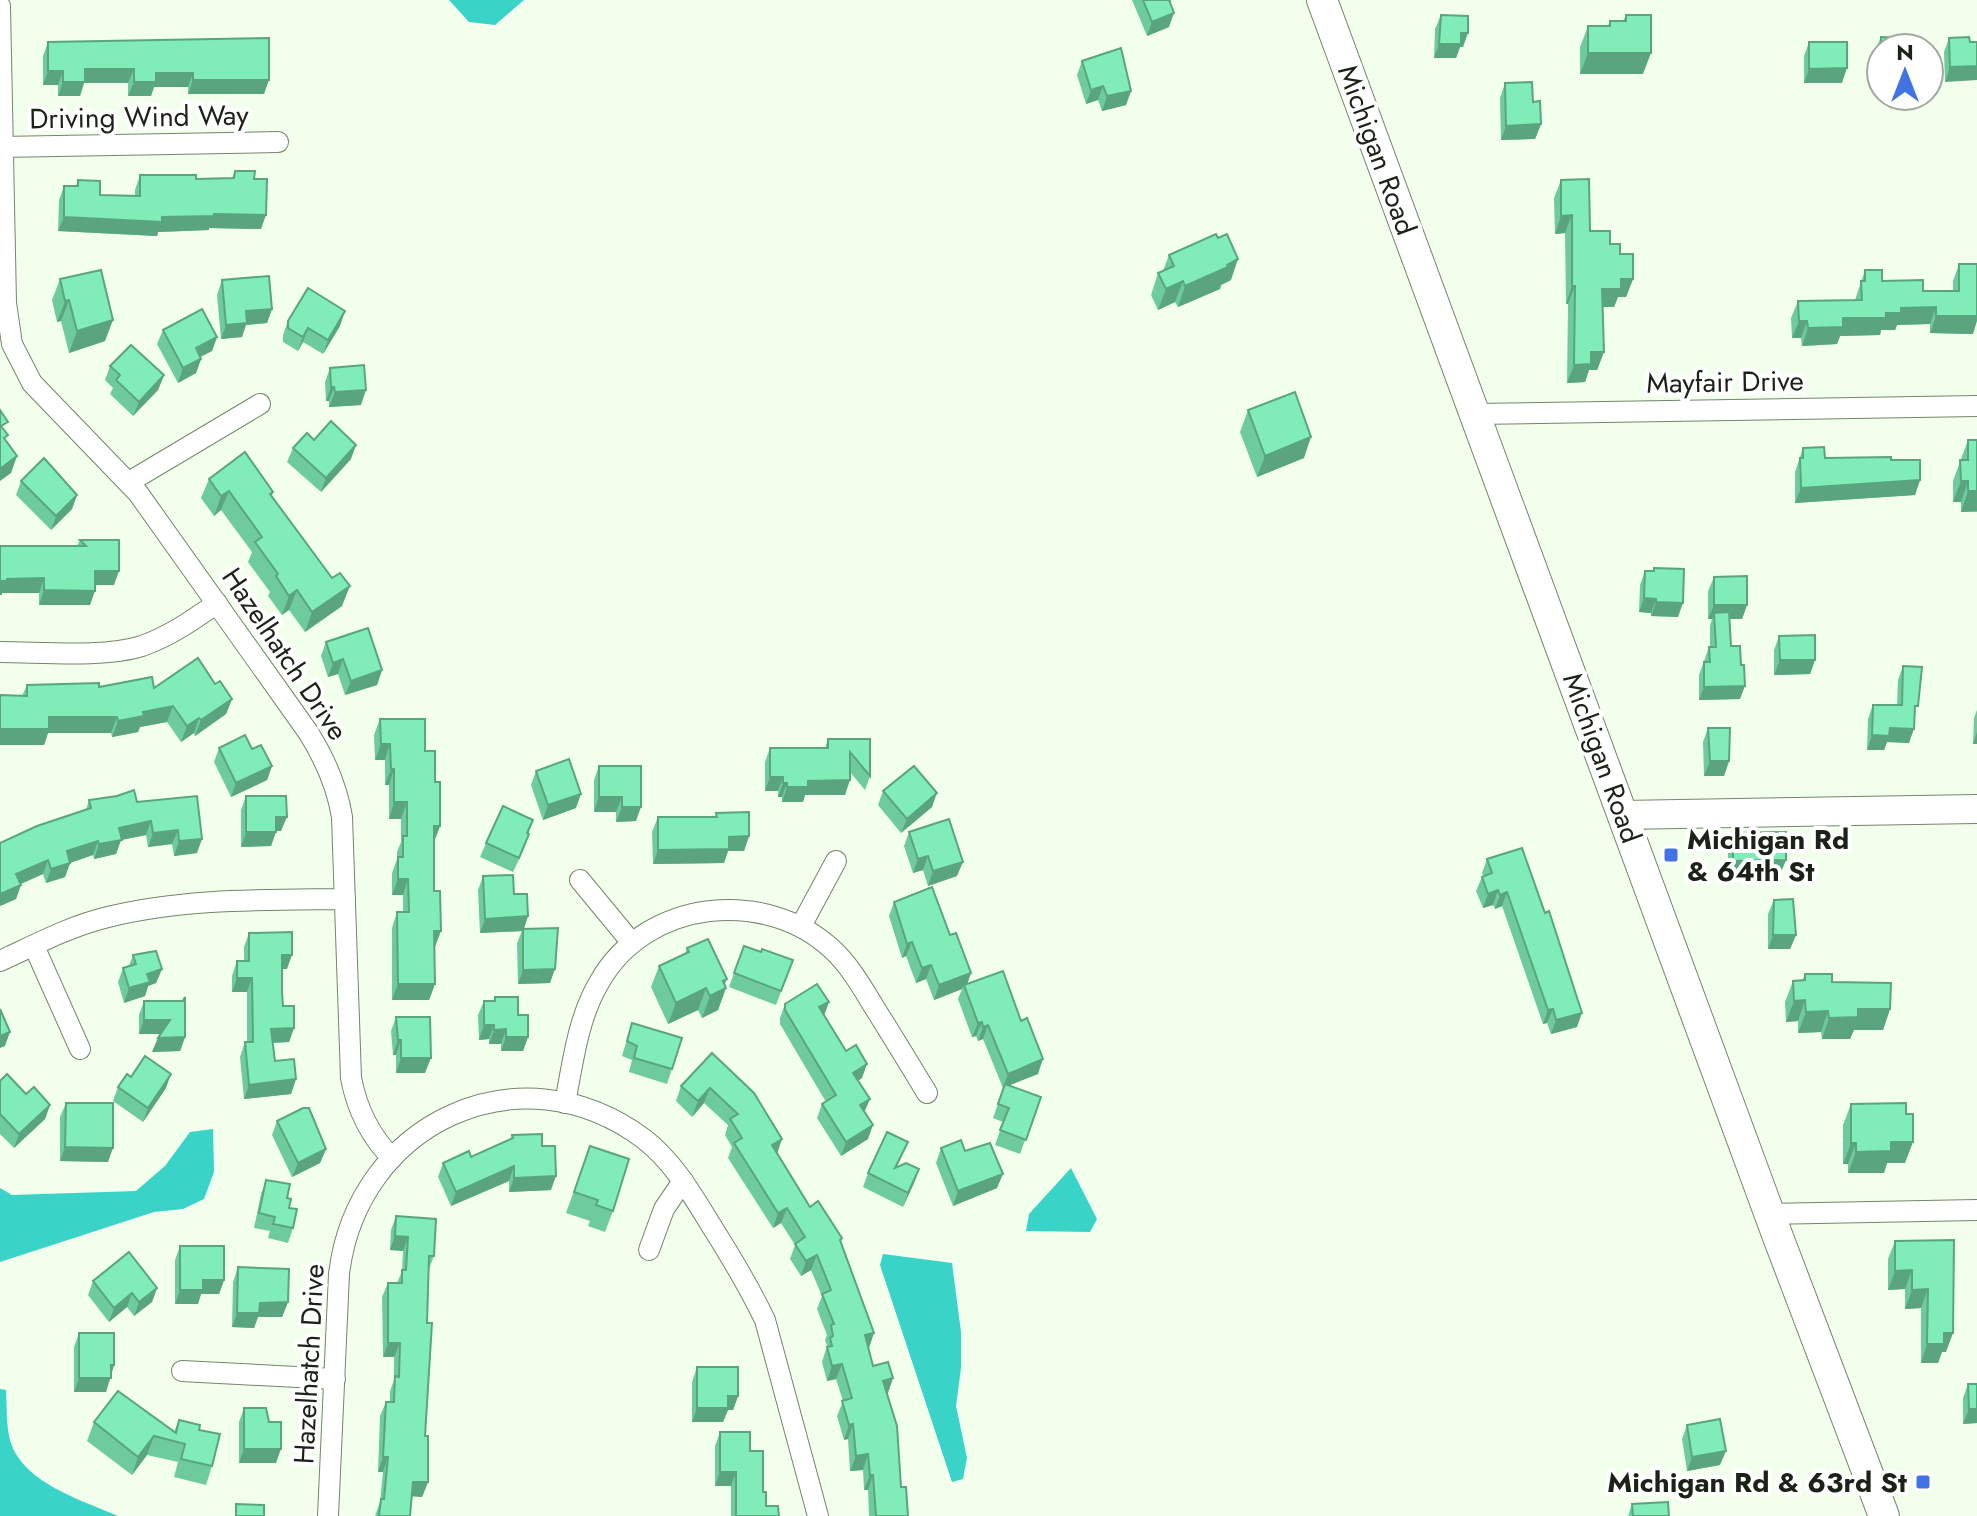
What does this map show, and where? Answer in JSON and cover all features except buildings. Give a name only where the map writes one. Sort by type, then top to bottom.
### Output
[{"type":"main road","name":"Michigan Road","points":[[1322,0],[1884,1516]]},
{"type":"street","name":"Hazelhatch Drive","points":[[0,6],[1,147],[9,363],[129,482],[308,732],[332,775],[342,817],[351,1078],[355,1098],[368,1127],[392,1158],[363,1198],[344,1245],[339,1274],[328,1516]]},
{"type":"street","name":"Driving Wind Way","points":[[1,147],[278,142]]},
{"type":"street","points":[[129,482],[260,404]]},
{"type":"street","name":"Mayfair Drive","points":[[1475,414],[1977,406]]},
{"type":"street","points":[[0,652],[112,652],[138,647],[177,631],[217,603]]},
{"type":"street","points":[[1622,815],[1977,809]]},
{"type":"street","points":[[801,926],[836,861]]},
{"type":"street","points":[[580,880],[632,943]]},
{"type":"street","points":[[0,961],[108,917],[164,905],[211,901],[345,899]]},
{"type":"street","points":[[565,1103],[584,1013],[607,969],[632,943],[657,927],[694,913],[734,909],[773,915],[801,926],[833,950],[849,967],[927,1093]]},
{"type":"street","points":[[34,946],[80,1049]]},
{"type":"street","points":[[392,1158],[436,1121],[480,1103],[508,1098],[565,1103],[601,1114],[627,1127],[658,1151],[683,1181],[761,1309],[818,1516]]},
{"type":"street","points":[[649,1250],[664,1209],[683,1181]]},
{"type":"street","points":[[1770,1214],[1977,1210]]},
{"type":"street","points":[[182,1371],[335,1379]]},
{"type":"water","points":[[449,0],[524,0],[495,25],[469,22]]},
{"type":"water","points":[[213,1129],[214,1172],[204,1199],[183,1209],[154,1212],[0,1262],[0,1188],[12,1195],[136,1191],[165,1166],[190,1132]]},
{"type":"water","points":[[1071,1168],[1097,1219],[1090,1232],[1026,1231],[1029,1214]]},
{"type":"water","points":[[883,1254],[952,1263],[961,1332],[961,1368],[956,1406],[967,1458],[963,1479],[952,1482],[880,1265]]},
{"type":"water","points":[[0,1389],[6,1390],[10,1440],[27,1468],[55,1488],[118,1516],[0,1516]]},
{"type":"place","name":"Michigan Rd & 64th St","points":[[1671,855]]},
{"type":"place","name":"Michigan Rd & 63rd St","points":[[1923,1482]]}]
